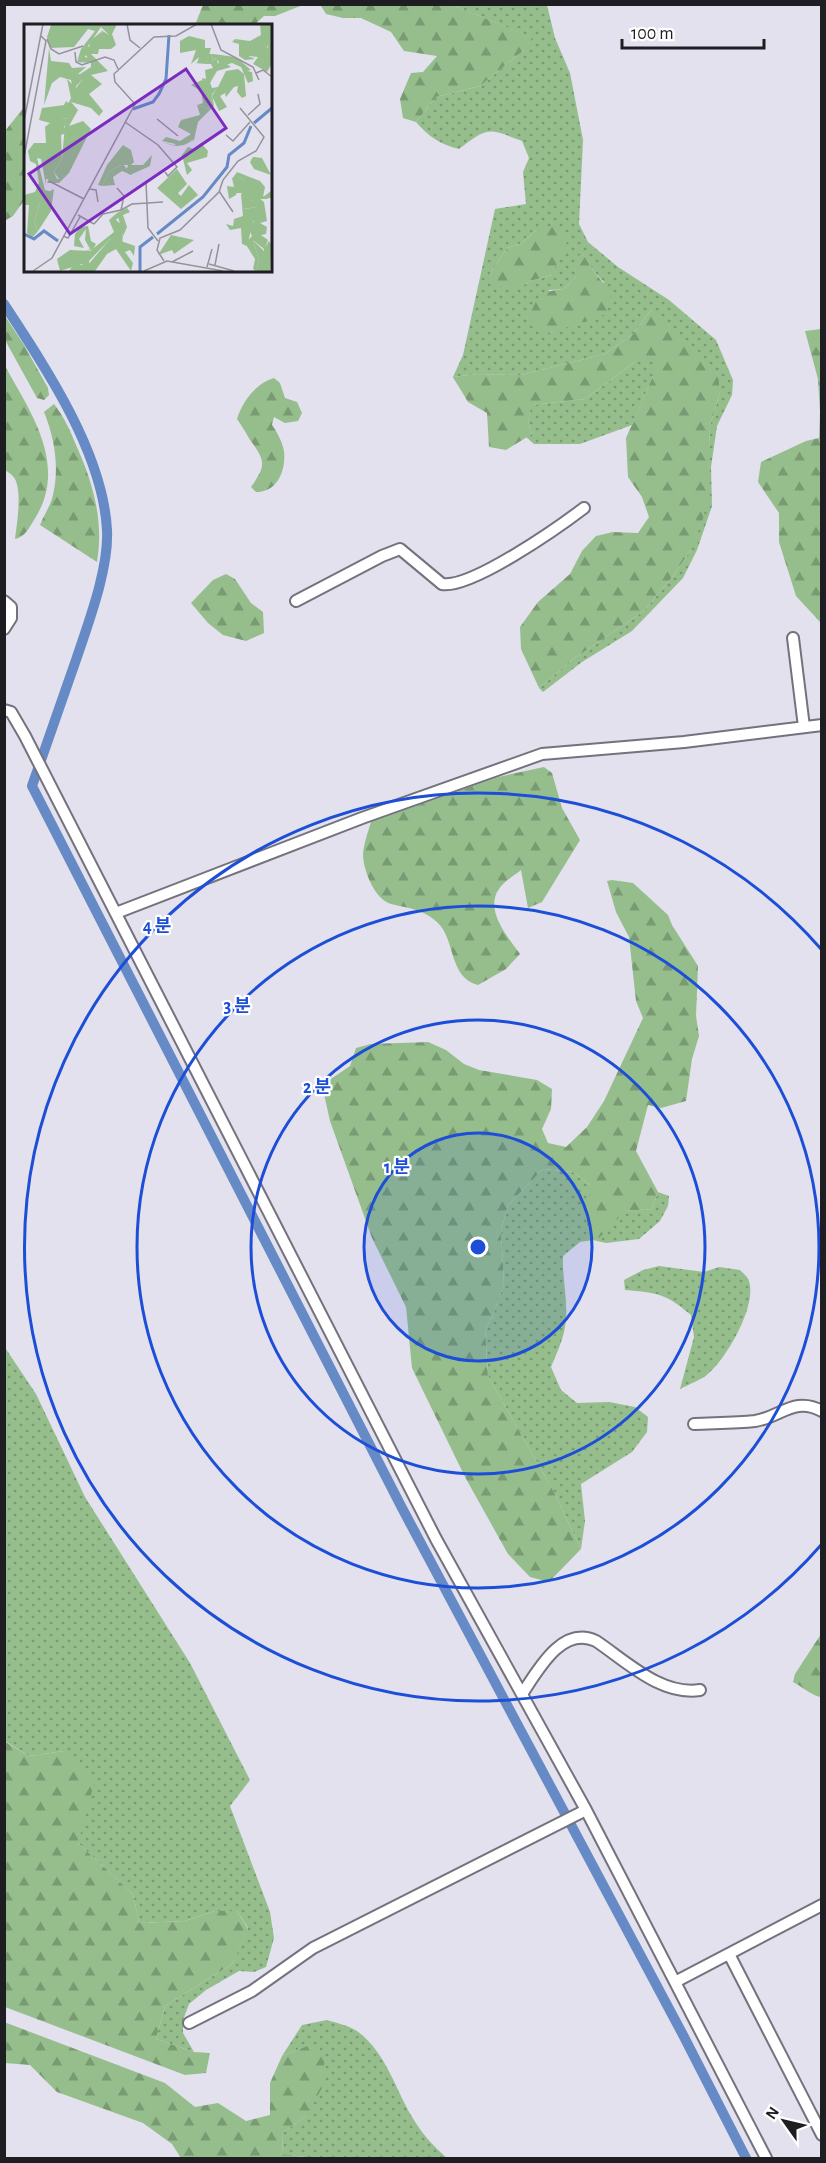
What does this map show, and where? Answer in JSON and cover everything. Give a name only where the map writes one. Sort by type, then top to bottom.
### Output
[{"type":"street","points":[[296,601],[400,549],[442,584],[461,583],[555,531],[584,508]]},
{"type":"street","points":[[4,601],[11,607],[11,618],[4,629]]},
{"type":"street","points":[[794,638],[804,728]]},
{"type":"street","points":[[4,699],[8,711],[34,752],[436,1539],[522,1694],[675,1982],[765,2158]]},
{"type":"street","points":[[116,913],[351,822],[542,754],[684,742],[822,725]]},
{"type":"street","points":[[694,1424],[757,1421],[802,1404],[822,1411]]},
{"type":"street","points":[[522,1694],[562,1643],[577,1636],[588,1637],[596,1641],[645,1675],[663,1684],[684,1691],[700,1690]]},
{"type":"street","points":[[189,2023],[252,1991],[313,1948],[583,1812]]},
{"type":"street","points":[[675,1982],[822,1905]]},
{"type":"street","points":[[729,1954],[822,2135]]},
{"type":"green space","points":[[203,4],[303,5],[275,16],[264,16],[255,24],[195,24]]},
{"type":"green space","points":[[316,5],[453,5],[533,38],[523,51],[480,86],[436,97],[416,122],[403,118],[400,99],[411,73],[423,72],[437,56],[404,51],[391,32],[361,18],[343,18],[326,14],[321,6]]},
{"type":"green space","points":[[453,5],[547,5],[555,38],[570,73],[583,140],[579,224],[588,242],[618,267],[669,300],[716,340],[733,380],[732,395],[717,426],[711,467],[712,506],[697,550],[683,578],[632,631],[582,662],[543,692],[539,688],[572,660],[644,611],[690,551],[707,498],[710,425],[720,393],[651,310],[634,333],[605,354],[521,375],[477,374],[453,377],[463,355],[495,209],[526,204],[523,172],[529,158],[522,141],[502,134],[483,133],[459,149],[435,139],[416,122],[436,97],[480,86],[523,51],[532,38]],"holes":[[[536,230],[552,275],[530,281],[522,286],[496,286],[490,274],[507,248],[522,243]],[[583,254],[595,273],[604,282],[575,323],[550,333],[549,290],[564,289],[576,277]]]},
{"type":"green space","points":[[24,107],[24,200],[13,216],[6,220],[5,131]]},
{"type":"green space","points":[[554,226],[569,238],[552,275],[530,281],[522,286],[495,286],[490,274],[507,248],[522,243],[536,230]]},
{"type":"green space","points":[[583,254],[611,292],[607,314],[550,333],[539,331],[528,319],[537,300],[549,291],[564,289],[576,277],[574,257]]},
{"type":"green space","points":[[651,310],[699,352],[718,373],[720,393],[710,425],[708,497],[702,523],[690,551],[644,611],[572,660],[539,688],[521,649],[520,627],[538,602],[570,574],[582,551],[596,536],[613,532],[638,533],[649,517],[642,497],[628,477],[626,438],[653,376],[653,361],[636,361],[585,399],[532,405],[528,421],[532,434],[506,450],[489,447],[487,413],[468,402],[453,377],[477,374],[521,375],[605,354],[634,333]]},
{"type":"green space","points":[[5,316],[48,388],[49,395],[44,400],[37,398],[5,340]]},
{"type":"green space","points":[[822,329],[821,623],[796,596],[779,542],[779,513],[758,482],[761,462],[806,441],[819,438],[818,379],[805,331]]},
{"type":"green space","points":[[636,361],[653,361],[653,376],[632,425],[580,444],[534,444],[526,437],[532,434],[528,421],[531,405],[585,399]]},
{"type":"green space","points":[[5,366],[35,421],[47,460],[48,480],[44,500],[28,529],[15,539],[18,508],[17,485],[12,475],[5,470]]},
{"type":"green space","points":[[274,378],[280,383],[285,398],[297,402],[302,413],[298,421],[285,423],[274,417],[272,425],[283,447],[284,465],[275,484],[264,491],[256,492],[251,487],[259,474],[261,459],[237,419],[242,406],[251,394],[261,384]]},
{"type":"green space","points":[[54,404],[71,434],[92,487],[99,532],[97,562],[40,525],[51,502],[56,477],[51,433],[44,412]]},
{"type":"green space","points":[[226,574],[235,579],[251,603],[263,612],[264,633],[246,641],[223,635],[208,623],[191,603],[213,580]]},
{"type":"green space","points":[[544,767],[552,773],[562,808],[580,840],[542,902],[528,908],[521,870],[499,889],[495,897],[496,914],[504,932],[520,954],[506,969],[478,985],[468,981],[462,974],[443,929],[437,922],[421,912],[391,904],[379,896],[367,875],[364,860],[367,834],[371,822],[498,777]]},
{"type":"green space","points":[[607,881],[633,883],[668,915],[698,966],[696,1016],[699,1036],[692,1059],[686,1101],[661,1108],[648,1105],[636,1151],[658,1192],[652,1209],[625,1211],[599,1238],[587,1228],[590,1185],[573,1172],[543,1169],[508,1205],[501,1231],[504,1284],[493,1315],[485,1329],[488,1376],[554,1492],[581,1549],[549,1582],[530,1577],[508,1554],[465,1477],[412,1368],[406,1307],[372,1238],[330,1121],[322,1085],[350,1066],[356,1048],[371,1044],[428,1042],[446,1050],[464,1064],[479,1070],[537,1080],[552,1089],[551,1109],[542,1129],[548,1143],[566,1147],[587,1127],[604,1101],[643,1018],[636,1001],[629,937],[616,912]]},
{"type":"green space","points":[[543,1169],[573,1172],[590,1185],[590,1202],[625,1211],[652,1209],[658,1192],[669,1196],[668,1206],[660,1221],[639,1239],[606,1243],[593,1240],[580,1242],[563,1256],[566,1318],[563,1337],[551,1367],[561,1390],[577,1403],[609,1402],[635,1407],[648,1417],[647,1432],[632,1452],[581,1484],[585,1521],[581,1549],[554,1492],[488,1376],[485,1329],[493,1315],[504,1284],[501,1231],[508,1205]]},
{"type":"green space","points":[[659,1266],[704,1272],[719,1267],[740,1270],[749,1281],[749,1304],[732,1343],[709,1373],[680,1389],[694,1337],[691,1315],[661,1295],[625,1290],[624,1280],[643,1270]]},
{"type":"green space","points":[[4,1346],[36,1394],[85,1497],[190,1663],[250,1780],[230,1806],[270,1912],[274,1938],[266,1967],[254,1972],[239,1971],[206,1990],[189,2004],[183,2020],[183,2033],[194,2052],[156,2039],[165,2006],[232,1964],[248,1928],[237,1911],[215,1911],[185,1921],[139,1923],[133,1894],[78,1843],[64,1751],[29,1756],[5,1741]]},
{"type":"green space","points":[[821,1634],[821,1700],[820,1697],[793,1682],[795,1674]]},
{"type":"green space","points":[[4,1741],[29,1756],[64,1751],[94,1784],[78,1843],[133,1894],[139,1923],[185,1921],[215,1911],[237,1911],[248,1929],[232,1964],[165,2006],[156,2039],[194,2052],[210,2053],[206,2073],[185,2075],[5,2007]]},
{"type":"green space","points":[[327,2020],[354,2029],[376,2050],[417,2125],[447,2158],[312,2158],[283,2154],[282,2133],[306,2116],[307,2046],[282,2056],[302,2025]]},
{"type":"green space","points":[[4,2022],[165,2083],[195,2107],[218,2103],[246,2121],[270,2115],[270,2083],[282,2056],[307,2046],[325,2053],[322,2088],[306,2116],[282,2133],[283,2154],[312,2158],[181,2158],[172,2144],[143,2123],[57,2092],[30,2065],[5,2063]]},
{"type":"waterway","points":[[4,304],[54,383],[84,442],[103,501],[107,530],[102,577],[32,786],[402,1508],[682,2033],[746,2158]]}]
